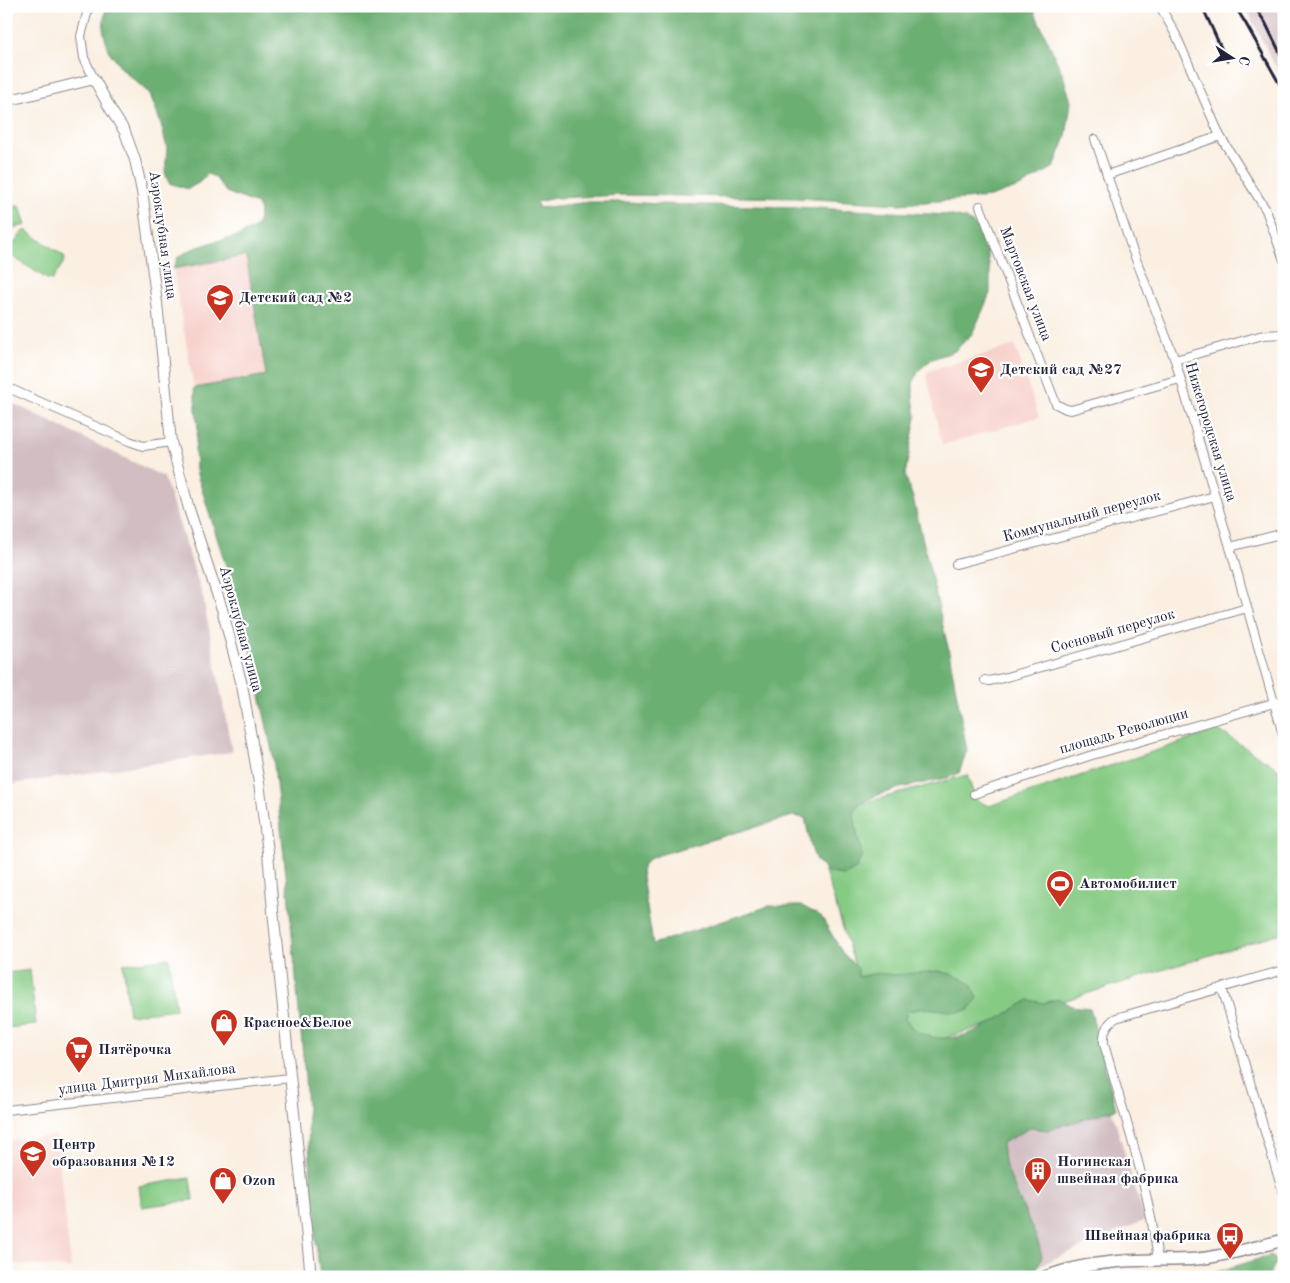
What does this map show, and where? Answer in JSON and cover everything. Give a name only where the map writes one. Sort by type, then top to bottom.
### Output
[{"type":"main road","points":[[1045,1277],[1072,1268],[1114,1262],[1158,1261],[1223,1255],[1284,1240]]},
{"type":"street","name":"Аэроклубная улица","points":[[89,6],[81,36],[84,58],[111,110],[125,132],[135,160],[142,192],[157,303],[170,442],[189,509],[222,609],[242,685],[261,793],[311,1277]]},
{"type":"street","points":[[1160,6],[1176,35],[1220,136],[1266,210],[1284,260]]},
{"type":"street","points":[[6,101],[94,79]]},
{"type":"street","points":[[1107,176],[1220,136]]},
{"type":"street","name":"Нижегородская улица","points":[[1095,139],[1132,249],[1175,360],[1284,738]]},
{"type":"street","name":"Мартовская улица","points":[[980,206],[1056,404],[1071,410],[1180,379]]},
{"type":"street","points":[[1175,360],[1263,335],[1284,334]]},
{"type":"street","points":[[6,387],[129,441],[144,446],[170,442]]},
{"type":"street","name":"Коммунальный переулок","points":[[956,564],[1215,496]]},
{"type":"street","points":[[1230,547],[1284,533]]},
{"type":"street","name":"Сосновый переулок","points":[[985,680],[1003,678],[1247,608]]},
{"type":"street","name":"площадь Революции","points":[[974,794],[1089,756],[1284,700]]},
{"type":"street","points":[[1158,1261],[1147,1195],[1104,1044],[1106,1028],[1116,1018],[1284,970]]},
{"type":"street","points":[[1222,988],[1284,1196]]},
{"type":"street","name":"улица Дмитрия Михайлова","points":[[6,1110],[290,1078]]},
{"type":"shaded area","points":[[1245,6],[1284,6],[1284,84]]},
{"type":"shaded area","name":"Детский сад №2","points":[[246,256],[267,375],[194,388],[173,269]]},
{"type":"shaded area","name":"Детский сад №27","points":[[1015,345],[1039,417],[942,445],[926,372]]},
{"type":"shaded area","points":[[6,400],[164,477],[203,597],[232,752],[6,785]]},
{"type":"shaded area","points":[[1108,1098],[1145,1220],[1033,1268],[988,1139]]},
{"type":"shaded area","name":"Центр образования №12","points":[[56,1135],[71,1268],[6,1263],[6,1141]]},
{"type":"green space","points":[[106,6],[1032,6],[1063,75],[1071,102],[1066,137],[1054,167],[1022,186],[990,197],[900,204],[796,198],[625,195],[555,198],[536,202],[539,208],[589,202],[628,202],[796,207],[948,215],[966,219],[979,228],[987,247],[990,293],[972,334],[955,351],[932,359],[919,370],[913,383],[916,417],[905,475],[913,498],[948,647],[967,750],[959,773],[947,778],[900,788],[859,804],[854,814],[862,855],[856,869],[844,875],[829,873],[816,861],[805,818],[793,816],[659,855],[648,860],[641,871],[653,944],[769,906],[802,906],[821,916],[842,952],[858,969],[858,977],[876,973],[895,975],[939,971],[954,975],[970,983],[978,998],[969,1010],[959,1012],[926,1008],[907,1011],[905,1018],[917,1032],[925,1035],[938,1038],[952,1038],[966,1035],[993,1022],[1029,1000],[1043,1003],[1059,999],[1071,1006],[1090,1008],[1116,1109],[1048,1130],[1030,1128],[1002,1143],[1004,1161],[1037,1239],[1042,1256],[1036,1271],[1026,1277],[320,1277],[314,1226],[305,1077],[273,756],[246,630],[196,471],[195,448],[198,429],[194,388],[266,375],[246,256],[173,269],[178,257],[192,249],[239,236],[257,226],[260,212],[257,204],[226,192],[215,177],[208,174],[200,182],[188,189],[169,183],[165,173],[167,148],[150,94],[123,70],[108,50],[103,29]]},
{"type":"green space","points":[[20,205],[26,225],[6,230],[6,209]]},
{"type":"green space","points":[[23,231],[27,231],[64,256],[65,260],[52,280],[47,279],[10,255],[9,251]]},
{"type":"green space","name":"Автомобилист","points":[[1218,730],[1280,770],[1284,785],[1284,932],[884,1057],[808,818],[967,775],[976,800],[989,806]]},
{"type":"green space","points":[[169,958],[176,1009],[129,1015],[123,964]]},
{"type":"green space","points":[[30,970],[36,1025],[6,1028],[6,973]]},
{"type":"green space","points":[[190,1178],[193,1200],[142,1207],[139,1186]]},
{"type":"green space","points":[[1271,1255],[1277,1261],[1268,1277],[1192,1277],[1207,1275]]},
{"type":"railway","points":[[1202,6],[1227,61]]},
{"type":"railway","points":[[1235,6],[1284,92]]},
{"type":"railway","points":[[1254,6],[1265,22],[1284,61]]},
{"type":"place","name":"Детский сад №2","points":[[220,322]]},
{"type":"place","name":"Детский сад №27","points":[[981,394]]},
{"type":"place","name":"Автомобилист","points":[[1060,908]]},
{"type":"place","name":"Красное&Белое","points":[[224,1047]]},
{"type":"place","name":"Пятёрочка","points":[[79,1074]]},
{"type":"place","name":"Центр образования №12","points":[[33,1178]]},
{"type":"place","name":"Ногинская швейная фабрика","points":[[1038,1195]]},
{"type":"place","name":"Ozon","points":[[223,1205]]},
{"type":"place","name":"Швейная фабрика","points":[[1230,1260]]}]
